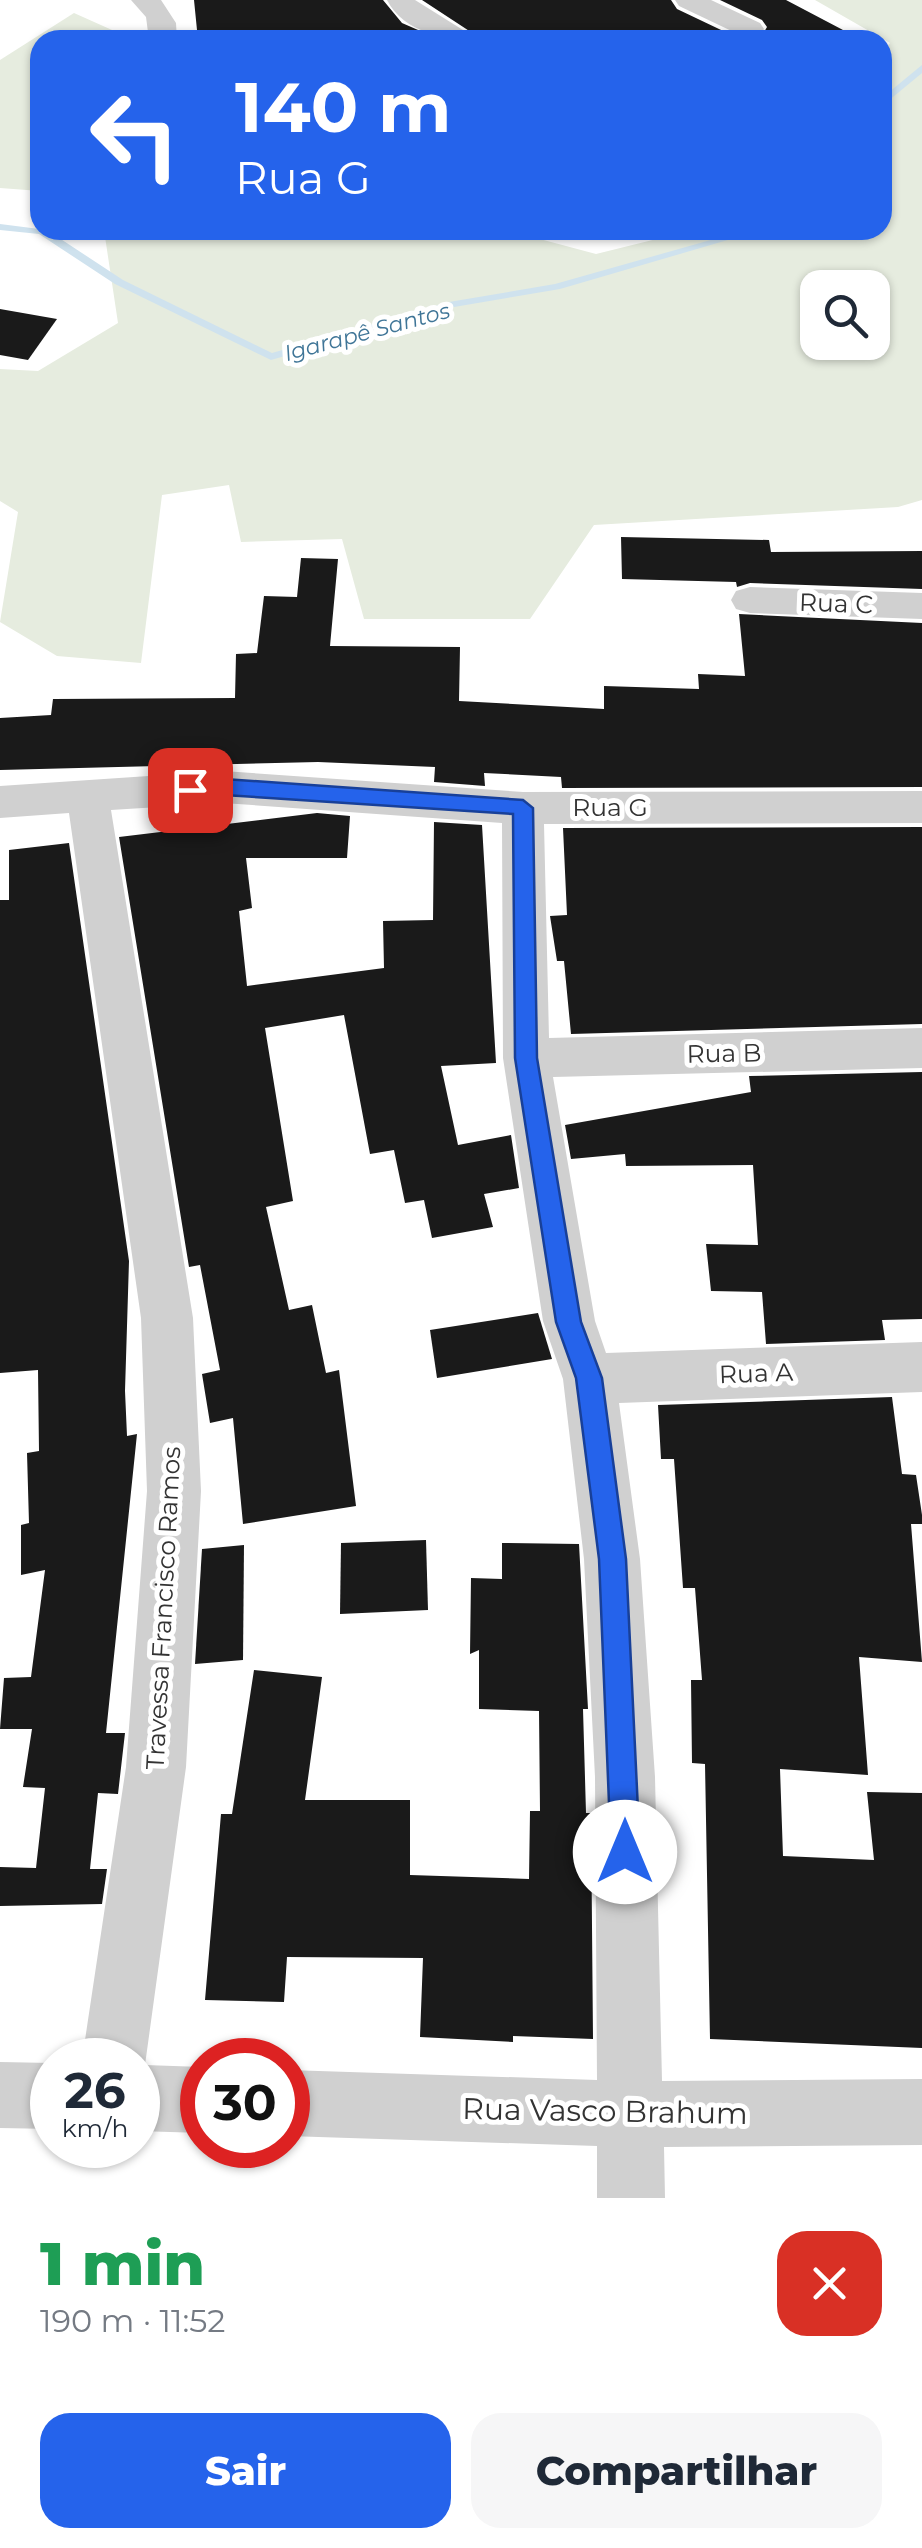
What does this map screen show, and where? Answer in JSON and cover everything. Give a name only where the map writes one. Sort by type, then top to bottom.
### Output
[{"type":"street","points":[[145,0],[157,10],[164,30]]},
{"type":"street","points":[[401,0],[406,10],[445,30]]},
{"type":"street","points":[[689,0],[750,29]]},
{"type":"street","name":"Rua C","points":[[750,600],[922,606]]},
{"type":"street","name":"Rua G","points":[[0,802],[224,787],[523,808],[922,807]]},
{"type":"street","name":"Travessa Francisco Ramos","points":[[88,798],[167,1318],[174,1491],[156,1767],[118,2038]]},
{"type":"street","points":[[523,808],[526,1058],[569,1322],[589,1378],[612,1559],[624,1757],[631,2198]]},
{"type":"street","name":"Rua B","points":[[526,1058],[922,1048]]},
{"type":"street","name":"Rua A","points":[[589,1378],[922,1367]]},
{"type":"street","points":[[0,2095],[30,2096]]},
{"type":"street","name":"Rua Vasco Brahum","points":[[310,2104],[627,2114],[922,2112]]},
{"type":"shaded area","points":[[815,0],[922,0],[922,500],[898,507],[594,525],[530,619],[364,619],[342,539],[241,542],[229,485],[162,495],[141,663],[57,656],[0,622],[18,512],[0,501],[0,369],[38,371],[118,323],[106,240],[544,240],[596,254],[653,240],[892,240],[892,30],[867,30]]},
{"type":"shaded area","points":[[74,13],[112,30],[47,30]]},
{"type":"shaded area","points":[[30,41],[30,190],[0,188],[0,60]]},
{"type":"building","points":[[194,0],[383,0],[402,23],[418,30],[197,30]]},
{"type":"building","points":[[422,0],[671,0],[677,9],[721,30],[468,30]]},
{"type":"building","points":[[720,0],[786,0],[843,30],[765,30],[762,20]]},
{"type":"building","points":[[0,309],[57,319],[28,360],[0,355]]},
{"type":"building","points":[[621,537],[769,540],[771,552],[922,551],[922,589],[750,583],[737,587],[736,582],[622,579]]},
{"type":"building","points":[[301,558],[338,559],[330,646],[460,647],[459,701],[604,709],[604,686],[699,689],[698,674],[745,676],[739,614],[922,623],[922,787],[562,788],[561,777],[484,773],[485,786],[434,782],[435,767],[318,762],[0,770],[0,718],[51,715],[53,699],[235,698],[236,654],[257,653],[264,596],[297,597]]},
{"type":"building","points":[[317,813],[350,816],[347,858],[246,858],[252,908],[239,911],[247,986],[384,968],[383,921],[433,920],[434,822],[482,825],[496,1063],[441,1066],[458,1145],[511,1135],[519,1188],[484,1194],[493,1227],[432,1238],[424,1200],[405,1203],[394,1150],[370,1154],[344,1015],[265,1028],[293,1201],[266,1207],[289,1310],[312,1305],[326,1373],[339,1370],[356,1506],[243,1524],[233,1418],[210,1423],[202,1374],[220,1370],[200,1265],[189,1267],[119,837]]},
{"type":"building","points":[[922,827],[922,1024],[571,1034],[564,961],[557,961],[550,916],[567,915],[563,828]]},
{"type":"building","points":[[69,843],[129,1261],[127,1436],[137,1434],[106,1733],[125,1733],[118,1794],[98,1793],[90,1869],[107,1869],[102,1904],[0,1906],[0,1867],[36,1868],[45,1788],[23,1787],[32,1729],[0,1729],[4,1678],[31,1677],[45,1570],[21,1575],[21,1525],[29,1523],[27,1453],[39,1451],[38,1370],[0,1373],[0,900],[9,900],[9,850]]},
{"type":"building","points":[[922,1072],[922,1319],[882,1320],[885,1340],[766,1344],[762,1292],[711,1291],[706,1244],[758,1245],[753,1165],[626,1166],[625,1154],[571,1159],[565,1125],[751,1092],[749,1076]]},
{"type":"building","points":[[538,1313],[552,1359],[437,1378],[430,1330]]},
{"type":"building","points":[[892,1397],[902,1474],[916,1475],[922,1515],[922,1524],[911,1524],[922,1662],[859,1657],[868,1775],[780,1769],[783,1856],[874,1860],[867,1792],[922,1793],[922,2048],[710,2039],[705,1764],[692,1763],[691,1680],[702,1680],[695,1588],[683,1588],[674,1459],[661,1459],[658,1405]]},
{"type":"building","points":[[426,1540],[428,1610],[340,1614],[341,1543]]},
{"type":"building","points":[[502,1543],[579,1544],[588,1709],[583,1709],[586,1813],[591,1813],[593,2039],[513,2036],[513,2042],[420,2037],[423,1958],[287,1957],[284,2002],[205,2000],[221,1814],[232,1814],[254,1670],[322,1677],[305,1800],[410,1800],[410,1875],[529,1879],[530,1811],[540,1811],[539,1711],[479,1709],[479,1650],[470,1654],[471,1578],[502,1579]]},
{"type":"building","points":[[244,1545],[243,1660],[195,1664],[202,1549]]},
{"type":"waterway","name":"Igarapê Santos","points":[[892,94],[922,68]]},
{"type":"waterway","name":"Igarapê Santos","points":[[0,227],[30,230]]},
{"type":"waterway","name":"Igarapê Santos","points":[[56,240],[119,282],[271,357],[453,304],[556,287],[722,240]]},
{"type":"route","points":[[190,790],[224,787],[523,808],[526,1058],[569,1322],[589,1378],[612,1559],[625,1777],[625,1852]]}]
